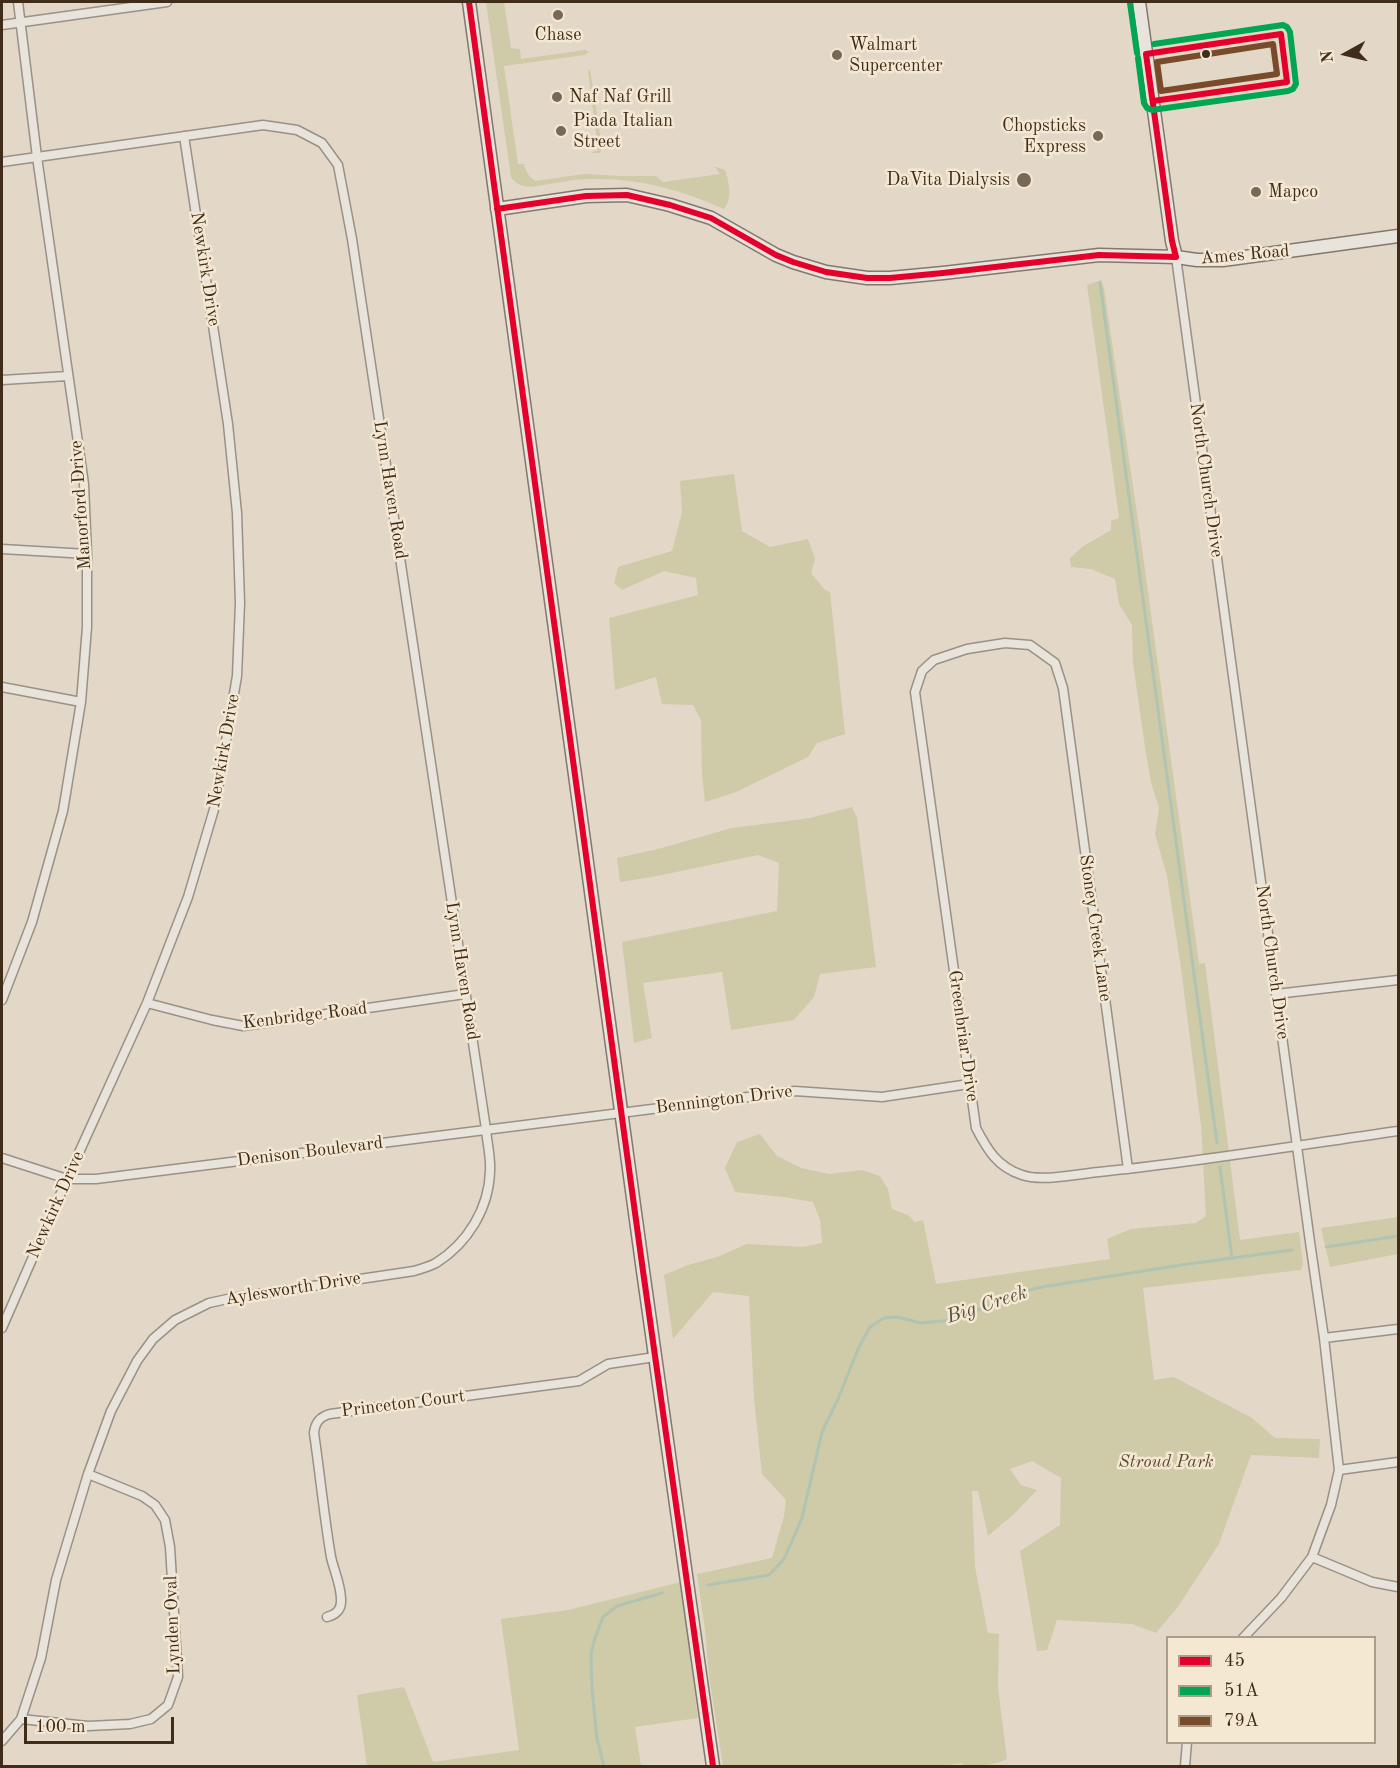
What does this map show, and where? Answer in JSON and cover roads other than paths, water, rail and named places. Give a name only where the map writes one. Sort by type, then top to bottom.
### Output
[{"type":"main road","points":[[469,2],[713,1767]]},
{"type":"main road","points":[[1139,2],[1176,257]]},
{"type":"main road","name":"Ames Road","points":[[497,209],[586,196],[627,195],[711,218],[776,255],[793,262],[826,272],[867,278],[943,273],[1099,255],[1223,260],[1398,236]]},
{"type":"street","name":"Manorford Drive","points":[[2,1000],[32,922],[63,811],[81,702],[87,627],[84,484],[18,2]]},
{"type":"street","points":[[2,25],[166,2]]},
{"type":"street","name":"Lynn Haven Road","points":[[2,162],[262,125],[297,130],[322,143],[338,165],[354,251],[486,1129]]},
{"type":"street","name":"Newkirk Drive","points":[[2,1328],[66,1179],[147,1002],[188,897],[215,806],[237,676],[240,603],[237,513],[228,424],[184,136]]},
{"type":"street","name":"North Church Drive","points":[[1176,257],[1298,1145],[1340,1470],[1331,1504],[1312,1557],[1281,1598],[1245,1636]]},
{"type":"street","points":[[2,380],[68,376]]},
{"type":"street","points":[[2,549],[87,554]]},
{"type":"street","name":"Greenbriar Drive","points":[[1063,688],[1055,663],[1030,645],[1005,643],[967,649],[934,660],[922,671],[915,692],[976,1128],[990,1153],[1005,1168],[1024,1176],[1046,1177],[1128,1169],[1398,1131]]},
{"type":"street","points":[[2,687],[81,702]]},
{"type":"street","name":"Stoney Creek Lane","points":[[1063,688],[1128,1169]]},
{"type":"street","points":[[1276,994],[1398,980]]},
{"type":"street","name":"Kenbridge Road","points":[[147,1002],[243,1026],[465,993]]},
{"type":"street","name":"Bennington Drive","points":[[622,1112],[795,1091],[882,1097],[969,1083]]},
{"type":"street","name":"Denison Boulevard","points":[[2,1158],[66,1179],[96,1179],[622,1112]]},
{"type":"street","name":"Aylesworth Drive","points":[[2,1741],[21,1719],[41,1658],[56,1580],[88,1474],[111,1411],[137,1361],[153,1339],[175,1320],[209,1303],[414,1271],[435,1263],[459,1245],[477,1221],[486,1198],[490,1170],[486,1129]]},
{"type":"street","points":[[1324,1338],[1398,1329]]},
{"type":"street","name":"Princeton Court","points":[[327,1617],[338,1611],[341,1598],[331,1558],[314,1433],[315,1425],[321,1417],[579,1381],[611,1363],[655,1357]]},
{"type":"street","points":[[1340,1470],[1398,1462]]},
{"type":"street","name":"Lynden Oval","points":[[21,1719],[88,1726],[130,1724],[151,1719],[168,1705],[178,1677],[170,1547],[165,1520],[155,1505],[142,1496],[88,1474]]},
{"type":"street","points":[[1312,1557],[1372,1582],[1398,1587]]},
{"type":"street","points":[[1185,1767],[1187,1744]]},
{"type":"waterway","points":[[1100,283],[1217,1143]]},
{"type":"waterway","points":[[1220,1167],[1232,1258]]},
{"type":"waterway","name":"Big Creek","points":[[1326,1247],[1398,1236]]},
{"type":"waterway","name":"Big Creek","points":[[708,1585],[769,1575],[784,1559],[802,1518],[822,1432],[859,1347],[870,1327],[884,1318],[897,1317],[921,1323],[954,1320],[1022,1292],[1042,1287],[1292,1250]]},
{"type":"waterway","name":"Big Creek","points":[[604,1766],[597,1739],[592,1689],[591,1654],[595,1638],[603,1617],[617,1606],[662,1593]]},
{"type":"place","name":"Chase","points":[[558,15]]},
{"type":"place","name":"Walmart Supercenter","points":[[837,55]]},
{"type":"place","name":"Naf Naf Grill","points":[[557,97]]},
{"type":"place","name":"Piada Italian Street","points":[[561,131]]},
{"type":"place","name":"Chopsticks Express","points":[[1098,136]]},
{"type":"place","name":"DaVita Dialysis","points":[[1024,180]]},
{"type":"place","name":"Mapco","points":[[1256,192]]},
{"type":"park label","name":"Stroud Park","points":[[1166,1462]]}]
